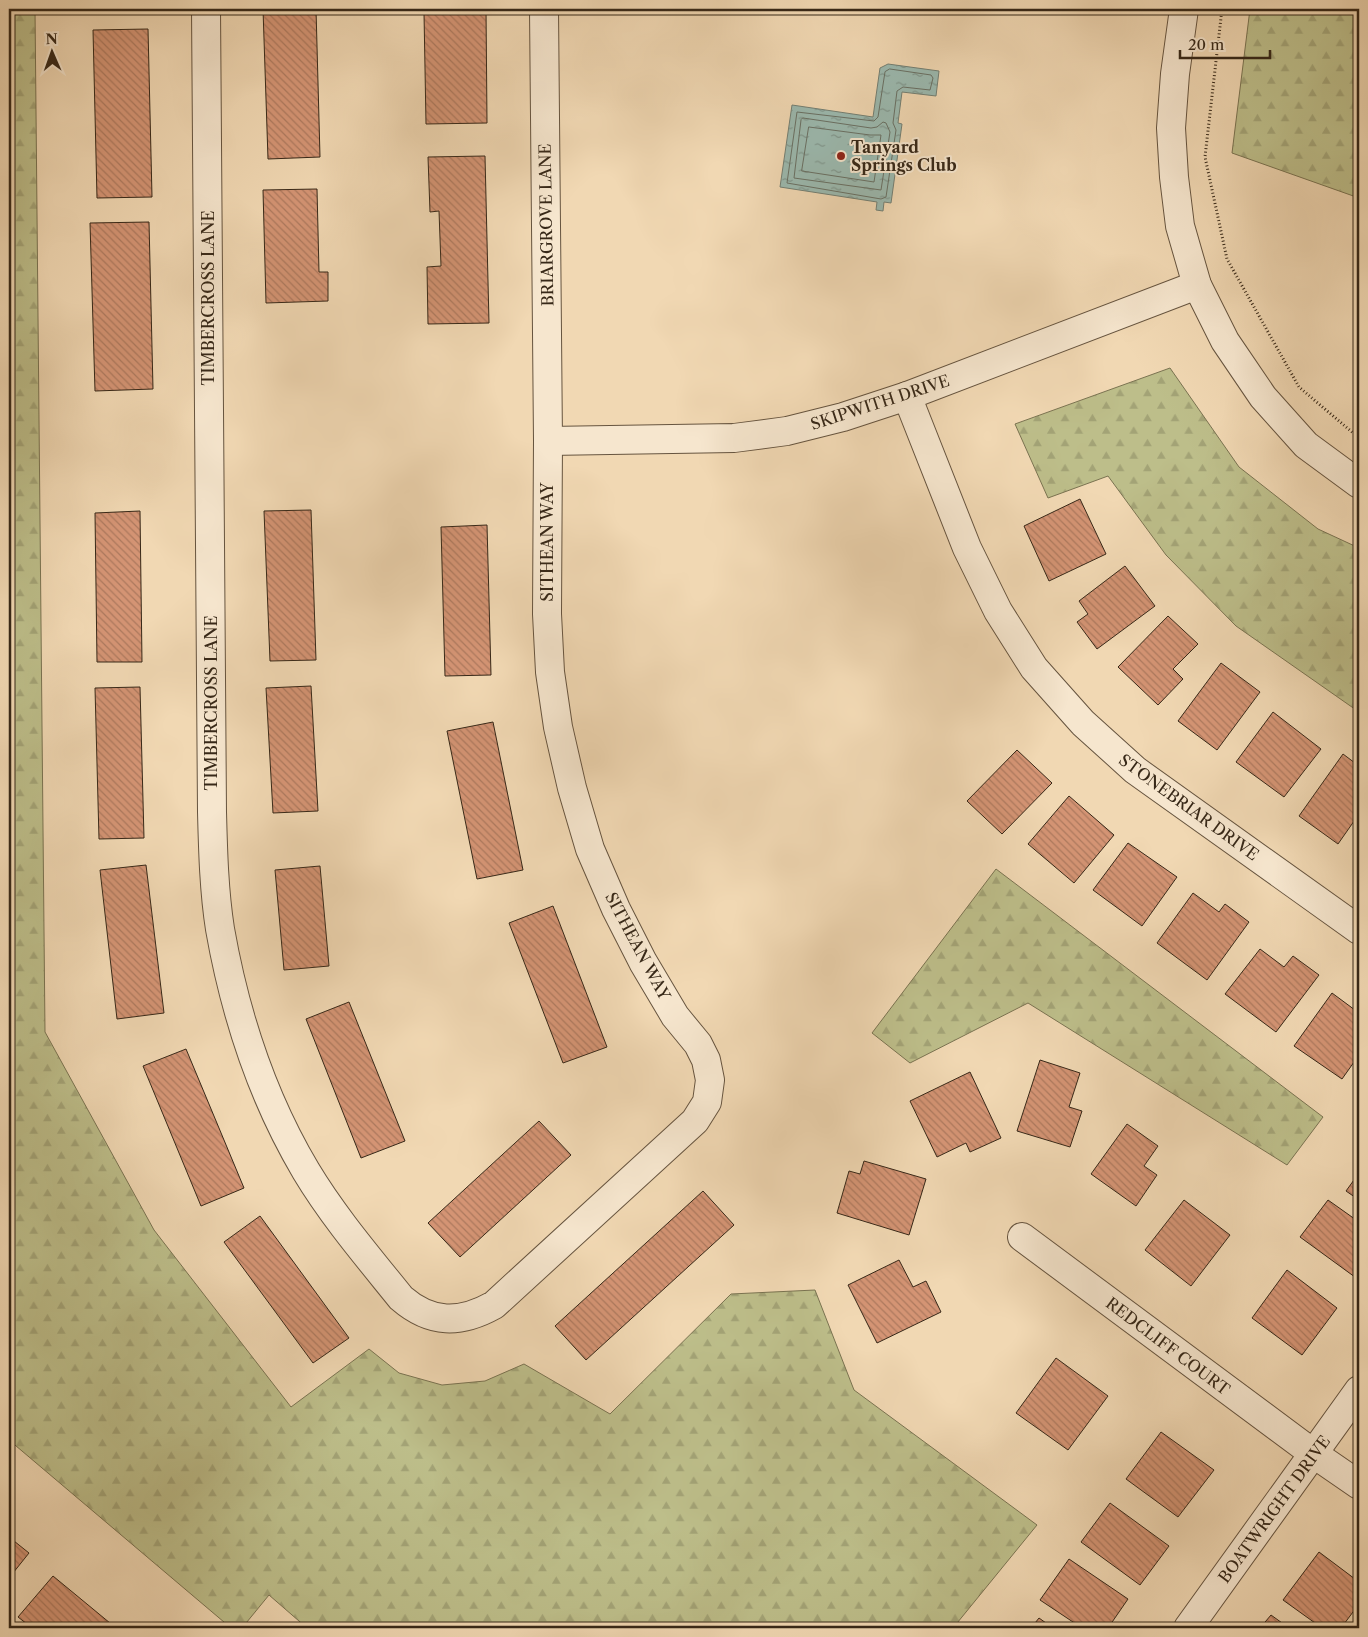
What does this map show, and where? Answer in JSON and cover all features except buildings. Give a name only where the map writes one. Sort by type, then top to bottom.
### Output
[{"type":"street","name":"TIMBERCROSS LANE","points":[[206,9],[212,812],[214,866],[220,928],[231,983],[245,1035],[259,1075],[306,1171],[338,1218],[401,1298],[413,1308],[428,1315],[447,1319]]},
{"type":"street","name":"BRIARGROVE LANE","points":[[544,9],[548,441]]},
{"type":"street","points":[[1184,9],[1170,128],[1180,226],[1197,285],[1225,341],[1263,397],[1306,445],[1359,484]]},
{"type":"street","name":"SKIPWITH DRIVE","points":[[548,441],[734,438],[787,431],[843,417],[908,396],[1197,285]]},
{"type":"street","name":"STONEBRIAR DRIVE","points":[[908,396],[967,548],[998,611],[1034,668],[1083,723],[1135,770],[1359,930]]},
{"type":"street","name":"SITHEAN WAY","points":[[447,1319],[464,1318],[480,1313],[494,1305],[695,1121],[706,1102],[710,1080],[706,1060],[698,1044],[675,1016],[616,908],[590,849],[572,788],[558,727],[550,672],[547,614],[548,441]]},
{"type":"street","name":"REDCLIFF COURT","points":[[1022,1237],[1359,1486]]},
{"type":"street","name":"BOATWRIGHT DRIVE","points":[[1188,1628],[1359,1390]]},
{"type":"path","points":[[1222,9],[1205,157],[1227,259],[1299,387],[1359,438]]},
{"type":"green space","points":[[9,9],[35,9],[45,1032],[154,1230],[291,1407],[369,1349],[399,1373],[442,1385],[485,1381],[524,1364],[610,1414],[731,1294],[815,1290],[854,1390],[1037,1525],[953,1628],[307,1628],[269,1595],[242,1628],[231,1628],[9,1440]]},
{"type":"green space","points":[[1250,9],[1359,9],[1359,198],[1232,153]]},
{"type":"green space","points":[[1170,368],[1239,467],[1318,529],[1359,548],[1359,712],[1236,626],[1166,555],[1108,476],[1048,498],[1015,424]]},
{"type":"green space","points":[[996,869],[1323,1117],[1287,1165],[1028,1003],[910,1063],[872,1033]]},
{"type":"water","name":"Tanyard Springs Club","points":[[888,64],[939,71],[936,96],[902,92],[898,123],[902,124],[891,203],[884,202],[883,211],[876,210],[877,202],[780,187],[792,105],[873,117],[880,68]]},
{"type":"place","name":"Tanyard Springs Club","points":[[841,156]]}]
